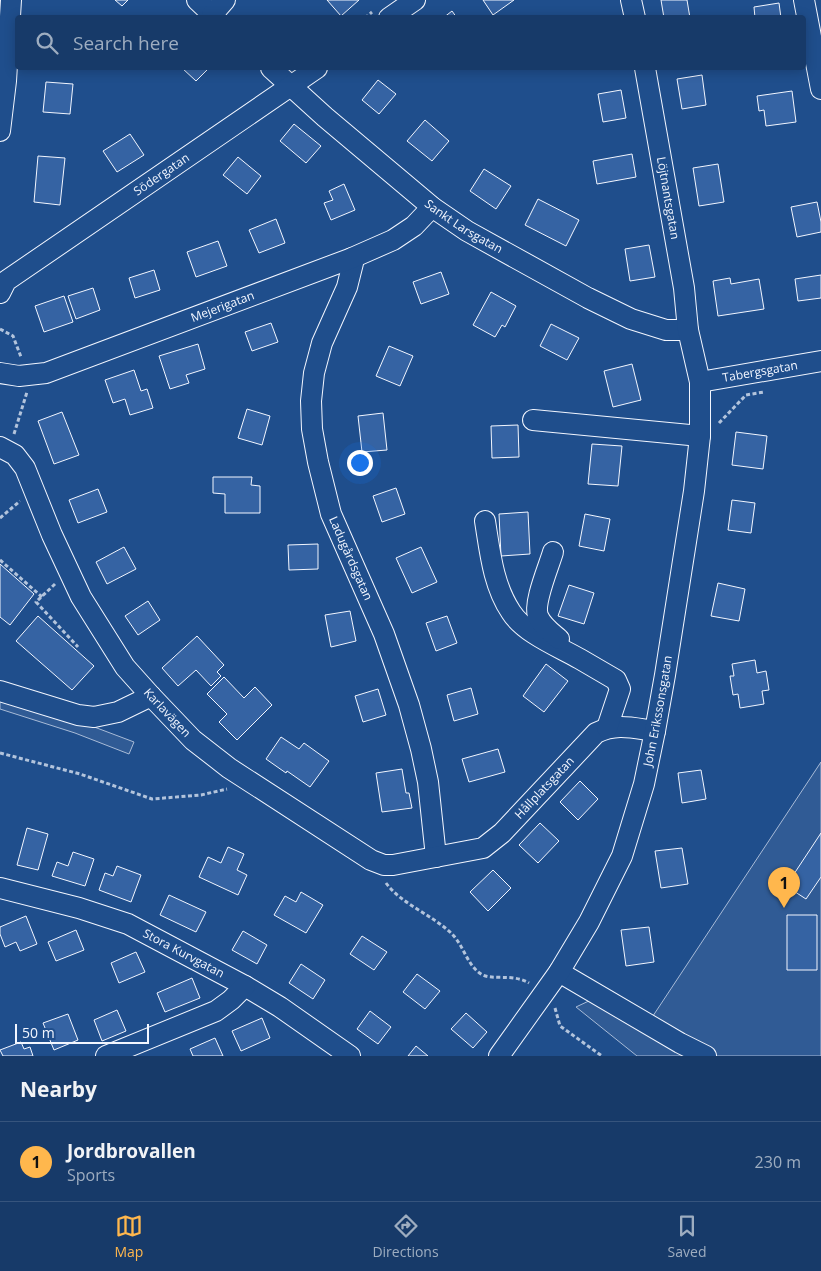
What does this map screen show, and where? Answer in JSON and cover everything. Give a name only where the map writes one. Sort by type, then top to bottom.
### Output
[{"type":"street","points":[[0,131],[6,81],[11,0]]},
{"type":"street","points":[[197,0],[218,11]]},
{"type":"street","points":[[393,15],[415,0]]},
{"type":"street","points":[[631,0],[634,15]]},
{"type":"street","points":[[804,0],[821,89]]},
{"type":"street","name":"Sankt Larsgatan","points":[[273,70],[325,118],[432,207],[467,231],[588,298],[631,319],[666,330],[688,330]]},
{"type":"street","name":"Södergatan","points":[[2,281],[313,70]]},
{"type":"street","name":"Löjtnantsgatan","points":[[646,70],[684,288],[688,330]]},
{"type":"street","name":"Mejerigatan","points":[[0,373],[19,376],[46,373],[352,258],[393,240],[414,226],[432,207]]},
{"type":"street","name":"Ladugårdsgatan","points":[[352,258],[353,263],[347,287],[322,343],[314,373],[311,401],[312,429],[331,514],[384,634],[409,705],[428,782],[436,857]]},
{"type":"street","name":"John Erikssonsgatan","points":[[499,1056],[559,972],[596,911],[622,856],[644,784],[665,675],[694,491],[701,430],[700,382],[688,330]]},
{"type":"street","name":"Tabergsgatan","points":[[700,382],[821,361]]},
{"type":"street","points":[[533,420],[701,430]]},
{"type":"street","name":"Karlavägen","points":[[0,447],[15,455],[25,468],[68,572],[86,606],[120,660],[151,696],[193,740],[229,768],[371,860],[384,865]]},
{"type":"street","points":[[485,521],[492,566],[512,614],[525,626],[616,680],[620,689],[607,728],[619,726],[655,731]]},
{"type":"street","points":[[553,552],[538,601],[537,615],[545,626],[581,659]]},
{"type":"street","points":[[0,691],[78,715],[94,717],[118,712],[151,696]]},
{"type":"street","name":"Hållplatsgatan","points":[[436,857],[483,848],[494,840],[596,733],[607,728]]},
{"type":"street","points":[[384,865],[436,857]]},
{"type":"street","name":"Stora Kurvgatan","points":[[2,891],[79,908],[128,924],[245,986],[287,1012],[350,1056]]},
{"type":"street","points":[[559,972],[680,1043],[706,1056]]},
{"type":"street","points":[[106,1056],[216,1011],[232,1000],[245,986]]},
{"type":"path","points":[[701,430],[718,424],[746,395],[765,392]]},
{"type":"path","points":[[0,518],[8,509],[34,490]]},
{"type":"path","points":[[0,560],[42,597]]},
{"type":"path","points":[[68,572],[36,602],[78,647]]},
{"type":"path","points":[[0,753],[80,774],[152,799],[201,795],[252,783]]},
{"type":"path","points":[[384,865],[384,876],[387,884],[393,891],[434,919],[453,935],[470,962],[482,974],[522,979],[543,993]]},
{"type":"path","points":[[560,1026],[602,1056]]},
{"type":"shaded area","points":[[0,698],[73,719],[134,742],[129,754],[75,733],[0,709]]},
{"type":"shaded area","points":[[821,762],[821,1056],[637,1056],[576,1007],[593,999],[643,1031]]},
{"type":"building","points":[[115,0],[128,0],[122,6]]},
{"type":"building","points":[[327,0],[359,0],[342,15]]},
{"type":"building","points":[[483,0],[514,0],[493,15]]},
{"type":"building","points":[[661,0],[687,0],[690,15],[664,15]]},
{"type":"building","points":[[779,3],[781,15],[755,15],[754,7]]},
{"type":"building","points":[[452,11],[455,15],[447,15]]},
{"type":"building","points":[[184,70],[207,70],[196,81]]},
{"type":"building","points":[[702,75],[706,105],[682,109],[677,79]]},
{"type":"building","points":[[378,80],[396,94],[379,114],[362,100]]},
{"type":"building","points":[[46,82],[73,84],[70,114],[43,112]]},
{"type":"building","points":[[621,90],[626,118],[603,122],[598,94]]},
{"type":"building","points":[[792,91],[796,122],[766,126],[764,110],[759,111],[757,96]]},
{"type":"building","points":[[425,120],[449,141],[432,161],[407,141]]},
{"type":"building","points":[[294,124],[321,146],[306,163],[280,141]]},
{"type":"building","points":[[130,134],[144,155],[117,172],[103,151]]},
{"type":"building","points":[[632,154],[636,177],[597,184],[593,161]]},
{"type":"building","points":[[38,156],[65,158],[60,205],[34,202]]},
{"type":"building","points":[[238,157],[261,176],[247,194],[223,175]]},
{"type":"building","points":[[718,164],[724,202],[699,206],[693,168]]},
{"type":"building","points":[[484,169],[511,186],[496,209],[470,191]]},
{"type":"building","points":[[344,184],[355,210],[331,220],[324,203],[333,200],[329,191]]},
{"type":"building","points":[[538,199],[579,220],[566,246],[525,225]]},
{"type":"building","points":[[817,202],[821,232],[797,237],[791,207]]},
{"type":"building","points":[[276,219],[285,243],[259,253],[249,230]]},
{"type":"building","points":[[218,241],[227,266],[196,277],[187,252]]},
{"type":"building","points":[[649,245],[655,277],[630,281],[625,249]]},
{"type":"building","points":[[154,270],[160,290],[135,298],[129,278]]},
{"type":"building","points":[[441,272],[449,294],[421,304],[413,282]]},
{"type":"building","points":[[821,275],[821,298],[798,301],[795,279]]},
{"type":"building","points":[[730,278],[731,284],[759,279],[764,309],[718,316],[713,281]]},
{"type":"building","points":[[93,288],[100,310],[76,319],[68,296]]},
{"type":"building","points":[[491,292],[516,306],[505,327],[502,325],[495,337],[473,325]]},
{"type":"building","points":[[64,296],[73,322],[44,332],[35,306]]},
{"type":"building","points":[[271,323],[278,342],[252,351],[245,332]]},
{"type":"building","points":[[551,324],[579,338],[567,360],[540,346]]},
{"type":"building","points":[[198,344],[205,369],[186,375],[189,383],[170,389],[159,356]]},
{"type":"building","points":[[389,346],[413,356],[400,386],[376,376]]},
{"type":"building","points":[[632,364],[641,400],[613,407],[604,371]]},
{"type":"building","points":[[134,370],[141,391],[147,389],[153,408],[130,415],[125,399],[113,403],[105,380]]},
{"type":"building","points":[[247,409],[270,416],[262,445],[238,438]]},
{"type":"building","points":[[62,412],[79,455],[54,464],[38,421]]},
{"type":"building","points":[[383,413],[387,450],[362,452],[358,416]]},
{"type":"building","points":[[518,425],[519,457],[492,458],[491,426]]},
{"type":"building","points":[[736,432],[767,436],[763,469],[732,465]]},
{"type":"building","points":[[592,444],[622,446],[618,486],[588,484]]},
{"type":"building","points":[[213,477],[252,477],[251,485],[260,486],[260,513],[225,513],[225,494],[213,493]]},
{"type":"building","points":[[396,488],[405,514],[382,522],[373,496]]},
{"type":"building","points":[[98,489],[107,512],[78,523],[69,500]]},
{"type":"building","points":[[732,500],[755,503],[751,533],[728,530]]},
{"type":"building","points":[[528,512],[530,554],[501,556],[499,514]]},
{"type":"building","points":[[585,514],[610,519],[604,551],[579,546]]},
{"type":"building","points":[[318,544],[318,569],[289,570],[288,545]]},
{"type":"building","points":[[124,547],[136,569],[107,584],[96,562]]},
{"type":"building","points":[[421,547],[437,582],[412,593],[396,558]]},
{"type":"building","points":[[0,564],[34,594],[10,625],[0,617]]},
{"type":"building","points":[[718,583],[745,589],[739,621],[711,616]]},
{"type":"building","points":[[569,585],[594,593],[584,624],[558,616]]},
{"type":"building","points":[[148,601],[160,620],[138,635],[125,616]]},
{"type":"building","points":[[350,611],[356,641],[331,647],[325,615]]},
{"type":"building","points":[[38,616],[94,666],[72,690],[16,641]]},
{"type":"building","points":[[447,616],[457,643],[436,651],[426,623]]},
{"type":"building","points":[[197,636],[224,665],[217,672],[221,676],[211,686],[196,670],[178,686],[162,668]]},
{"type":"building","points":[[755,660],[757,673],[766,671],[769,690],[762,691],[764,704],[740,708],[738,694],[733,695],[730,676],[734,676],[732,664]]},
{"type":"building","points":[[546,664],[568,681],[544,712],[523,696]]},
{"type":"building","points":[[224,677],[244,698],[255,687],[272,705],[237,740],[219,722],[227,714],[207,694]]},
{"type":"building","points":[[471,688],[478,714],[454,721],[447,695]]},
{"type":"building","points":[[378,689],[386,715],[363,722],[355,696]]},
{"type":"building","points":[[281,737],[299,749],[304,743],[329,761],[310,787],[266,759]]},
{"type":"building","points":[[498,749],[505,772],[469,782],[462,759]]},
{"type":"building","points":[[402,769],[406,793],[409,793],[412,808],[382,812],[376,773]]},
{"type":"building","points":[[701,770],[706,799],[682,803],[678,773]]},
{"type":"building","points":[[580,781],[598,799],[578,820],[560,802]]},
{"type":"building","points":[[540,823],[559,841],[538,863],[519,845]]},
{"type":"building","points":[[27,828],[48,834],[38,870],[17,865]]},
{"type":"building","points":[[821,833],[821,877],[806,899],[786,886]]},
{"type":"building","points":[[228,847],[244,854],[237,870],[247,875],[238,895],[199,877],[208,857],[221,863]]},
{"type":"building","points":[[682,848],[688,884],[661,888],[655,851]]},
{"type":"building","points":[[73,852],[94,859],[85,886],[52,876],[57,862],[68,866]]},
{"type":"building","points":[[117,866],[141,875],[131,902],[99,890],[105,873],[113,876]]},
{"type":"building","points":[[493,870],[511,888],[488,911],[470,892]]},
{"type":"building","points":[[301,892],[323,905],[306,933],[274,915],[285,896],[296,902]]},
{"type":"building","points":[[169,895],[206,912],[196,932],[160,915]]},
{"type":"building","points":[[787,915],[817,915],[817,970],[787,970]]},
{"type":"building","points":[[26,916],[37,944],[20,951],[16,942],[5,947],[0,934],[0,927]]},
{"type":"building","points":[[649,927],[654,962],[626,966],[621,930]]},
{"type":"building","points":[[76,930],[84,950],[56,961],[48,942]]},
{"type":"building","points":[[243,931],[267,945],[257,964],[232,950]]},
{"type":"building","points":[[362,936],[387,952],[374,970],[350,954]]},
{"type":"building","points":[[136,952],[145,972],[119,983],[111,963]]},
{"type":"building","points":[[301,964],[325,980],[313,999],[289,983]]},
{"type":"building","points":[[417,974],[440,991],[425,1009],[403,992]]},
{"type":"building","points":[[192,978],[200,998],[165,1012],[157,993]]},
{"type":"building","points":[[117,1010],[126,1031],[102,1041],[94,1020]]},
{"type":"building","points":[[370,1011],[391,1027],[378,1044],[357,1029]]},
{"type":"building","points":[[466,1013],[487,1032],[473,1048],[451,1029]]},
{"type":"building","points":[[68,1014],[78,1040],[54,1050],[43,1023]]},
{"type":"building","points":[[262,1018],[270,1038],[241,1051],[232,1031]]},
{"type":"building","points":[[215,1038],[223,1056],[193,1056],[190,1049]]},
{"type":"building","points":[[21,1042],[24,1049],[30,1047],[33,1056],[3,1056],[0,1050]]},
{"type":"building","points":[[416,1046],[428,1056],[408,1056]]},
{"type":"place","name":"Jordbrovallen","points":[[784,908]]}]
